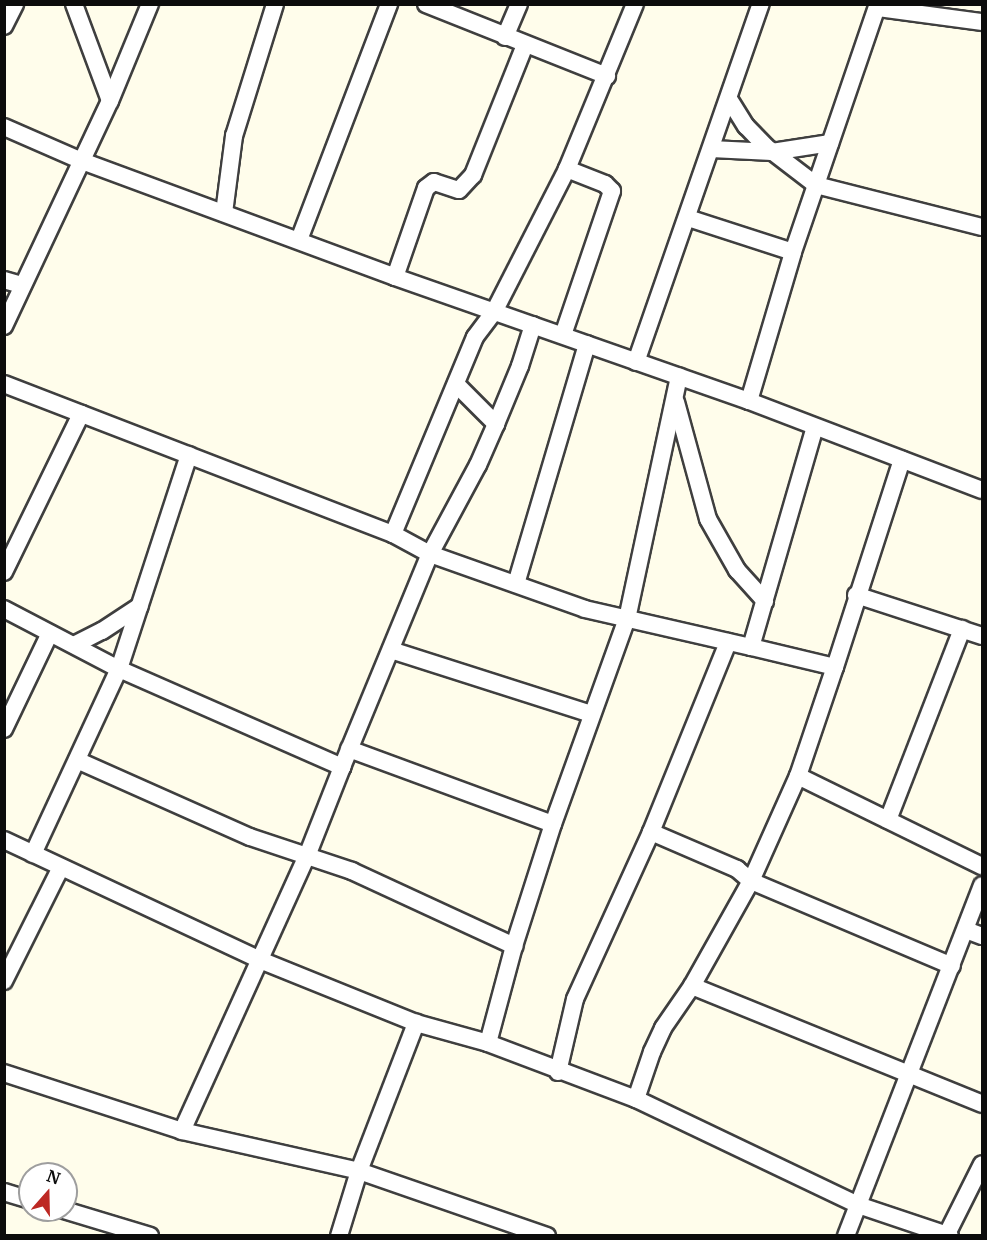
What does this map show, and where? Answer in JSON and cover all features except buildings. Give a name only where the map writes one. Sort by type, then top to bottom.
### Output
[{"type":"street","points":[[4,26],[15,4]]},
{"type":"street","points":[[74,4],[110,101]]},
{"type":"street","points":[[4,326],[110,101],[150,4]]},
{"type":"street","points":[[224,213],[234,136],[275,4]]},
{"type":"street","points":[[299,240],[389,4]]},
{"type":"street","points":[[426,4],[445,8],[505,37],[607,76]]},
{"type":"street","points":[[505,37],[519,4]]},
{"type":"street","points":[[393,534],[475,337],[495,310],[567,169],[635,4]]},
{"type":"street","points":[[636,362],[688,219],[761,4]]},
{"type":"street","points":[[749,401],[793,252],[878,6],[982,22]]},
{"type":"street","points":[[395,277],[426,188],[434,182],[459,189],[473,175],[525,45]]},
{"type":"street","points":[[729,99],[746,126],[772,152],[816,184],[982,227]]},
{"type":"street","points":[[4,127],[82,161],[395,277],[495,310],[749,401],[982,490]]},
{"type":"street","points":[[711,150],[772,152],[830,143]]},
{"type":"street","points":[[563,335],[612,191],[605,184],[567,169]]},
{"type":"street","points":[[688,219],[793,252]]},
{"type":"street","points":[[4,280],[22,285]]},
{"type":"street","points":[[182,1131],[307,856],[430,554],[478,465],[496,424],[520,366],[533,324]]},
{"type":"street","points":[[516,584],[587,344]]},
{"type":"street","points":[[488,1043],[514,946],[552,824],[627,619],[679,377]]},
{"type":"street","points":[[4,384],[393,534],[430,554],[585,609],[835,667]]},
{"type":"street","points":[[456,384],[496,424]]},
{"type":"street","points":[[675,397],[708,519],[737,570],[765,601]]},
{"type":"street","points":[[4,572],[81,414]]},
{"type":"street","points":[[751,647],[815,427]]},
{"type":"street","points":[[33,854],[79,760],[119,669],[189,455]]},
{"type":"street","points":[[636,1099],[656,1044],[692,986],[751,881],[798,776],[902,460]]},
{"type":"street","points":[[856,595],[982,636]]},
{"type":"street","points":[[74,645],[102,631],[140,606]]},
{"type":"street","points":[[4,609],[119,669],[342,767]]},
{"type":"street","points":[[888,820],[962,629]]},
{"type":"street","points":[[4,729],[50,633]]},
{"type":"street","points":[[558,1072],[575,999],[651,832],[728,642]]},
{"type":"street","points":[[391,650],[591,714]]},
{"type":"street","points":[[349,749],[552,824]]},
{"type":"street","points":[[79,760],[250,837],[352,871],[514,946]]},
{"type":"street","points":[[798,776],[982,866]]},
{"type":"street","points":[[651,832],[737,869],[751,881],[952,966]]},
{"type":"street","points":[[4,840],[260,960],[416,1023],[488,1043],[558,1072],[636,1099],[858,1205],[948,1235],[982,1164]]},
{"type":"street","points":[[4,981],[61,867]]},
{"type":"street","points":[[846,1236],[982,885]]},
{"type":"street","points":[[966,930],[982,936]]},
{"type":"street","points":[[692,986],[982,1104]]},
{"type":"street","points":[[339,1236],[359,1171],[416,1023]]},
{"type":"street","points":[[4,1073],[182,1131],[359,1171],[547,1236]]},
{"type":"street","points":[[78,1214],[150,1236]]}]
